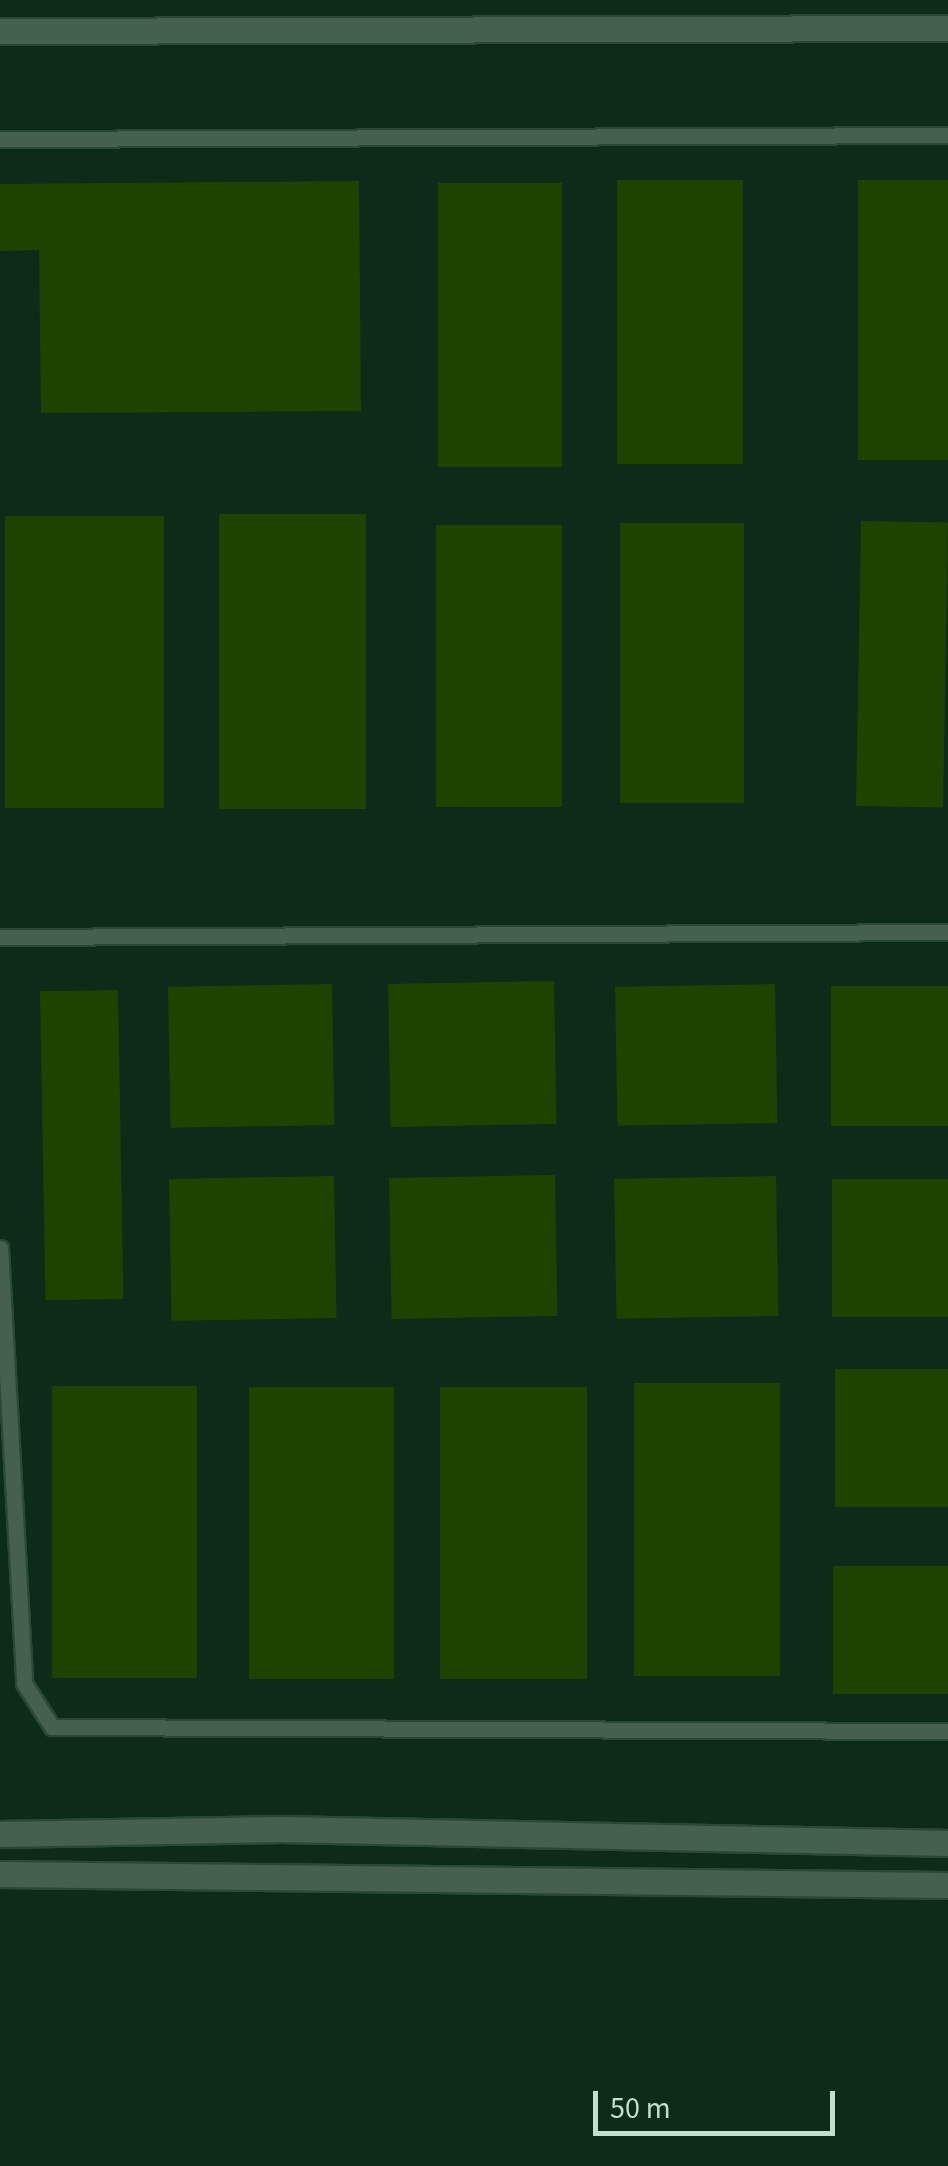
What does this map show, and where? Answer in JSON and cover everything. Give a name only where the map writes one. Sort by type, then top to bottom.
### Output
[{"type":"street","points":[[0,32],[948,28]]},
{"type":"street","points":[[0,1834],[281,1829],[948,1843]]},
{"type":"street","points":[[0,1874],[948,1885]]},
{"type":"lane","points":[[0,139],[948,135]]},
{"type":"lane","points":[[0,937],[948,932]]},
{"type":"lane","points":[[0,1248],[24,1683],[52,1727],[948,1731]]},
{"type":"building","points":[[617,180],[743,180],[743,464],[617,464]]},
{"type":"building","points":[[858,180],[948,180],[948,460],[858,460]]},
{"type":"building","points":[[359,181],[361,411],[41,413],[39,250],[0,251],[0,184]]},
{"type":"building","points":[[438,183],[562,183],[562,467],[438,467]]},
{"type":"building","points":[[219,514],[366,514],[366,809],[219,809]]},
{"type":"building","points":[[5,516],[164,516],[164,808],[5,808]]},
{"type":"building","points":[[861,521],[948,523],[943,807],[856,806]]},
{"type":"building","points":[[620,523],[744,523],[744,803],[620,803]]},
{"type":"building","points":[[436,525],[562,525],[562,807],[436,807]]},
{"type":"building","points":[[554,981],[556,1124],[391,1127],[388,984]]},
{"type":"building","points":[[332,984],[334,1125],[170,1128],[168,987]]},
{"type":"building","points":[[775,984],[777,1123],[617,1126],[615,987]]},
{"type":"building","points":[[831,986],[948,986],[948,1126],[831,1126]]},
{"type":"building","points":[[118,990],[123,1299],[45,1300],[40,991]]},
{"type":"building","points":[[555,1175],[557,1316],[391,1319],[389,1178]]},
{"type":"building","points":[[334,1176],[336,1318],[172,1321],[169,1179]]},
{"type":"building","points":[[776,1176],[778,1316],[616,1319],[614,1179]]},
{"type":"building","points":[[832,1179],[948,1179],[948,1317],[832,1317]]},
{"type":"building","points":[[835,1369],[948,1369],[948,1507],[835,1507]]},
{"type":"building","points":[[634,1383],[780,1383],[780,1676],[634,1676]]},
{"type":"building","points":[[52,1386],[197,1386],[197,1678],[52,1678]]},
{"type":"building","points":[[249,1387],[394,1387],[394,1679],[249,1679]]},
{"type":"building","points":[[440,1387],[587,1387],[587,1679],[440,1679]]},
{"type":"building","points":[[833,1566],[948,1566],[948,1694],[833,1694]]}]
